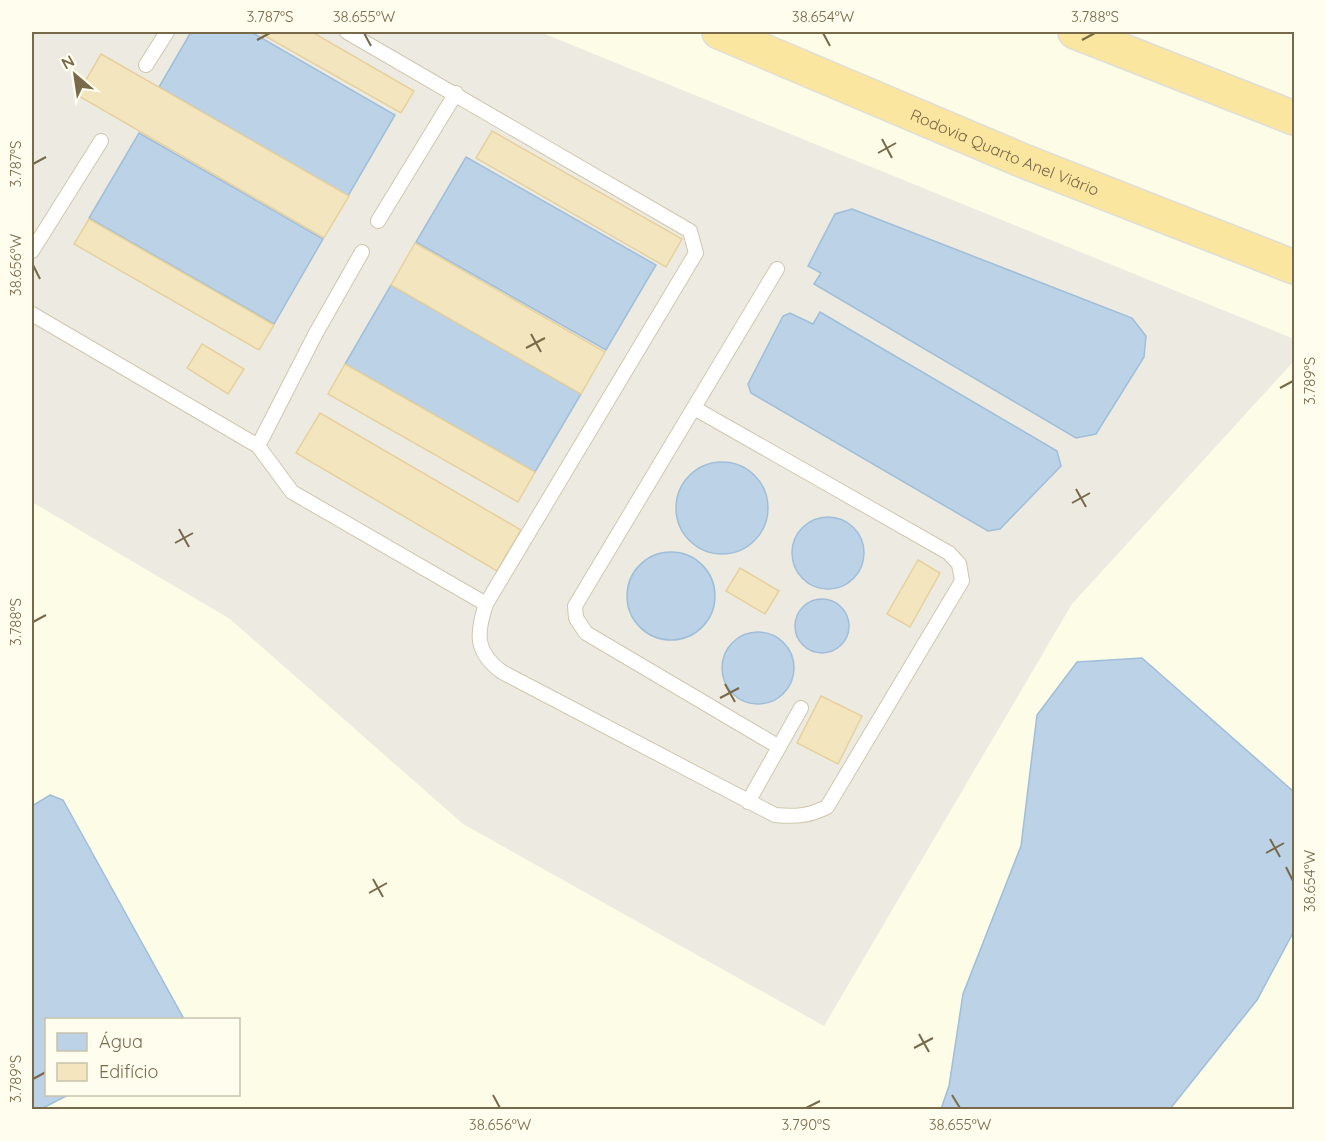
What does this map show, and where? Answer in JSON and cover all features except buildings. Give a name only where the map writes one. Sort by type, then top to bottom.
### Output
[{"type":"highway","name":"Rodovia Quarto Anel Viário","points":[[719,32],[1026,162],[1294,267]]},
{"type":"highway","points":[[1075,32],[1294,118]]},
{"type":"lane","points":[[146,65],[167,32]]},
{"type":"lane","points":[[347,32],[456,93],[690,231],[696,253],[486,604],[477,635],[492,664],[502,672],[747,802],[775,815],[796,817],[814,814],[827,807],[962,580],[962,572],[949,553],[694,408]]},
{"type":"lane","points":[[378,221],[456,93]]},
{"type":"lane","points":[[32,251],[101,141]]},
{"type":"lane","points":[[258,446],[316,333],[362,252]]},
{"type":"lane","points":[[777,269],[575,606],[576,618],[586,633],[779,747]]},
{"type":"lane","points":[[32,314],[258,446],[292,492],[486,604]]},
{"type":"lane","points":[[747,802],[801,708]]},
{"type":"shaded area","points":[[32,32],[540,32],[1294,339],[1294,361],[1072,604],[824,1026],[463,824],[230,619],[32,502]]},
{"type":"water","points":[[191,32],[251,32],[395,115],[348,196],[159,87]]},
{"type":"water","points":[[139,133],[323,239],[274,324],[89,218]]},
{"type":"water","points":[[466,157],[656,265],[606,350],[416,242]]},
{"type":"water","points":[[852,209],[1132,318],[1146,336],[1144,357],[1096,434],[1076,438],[814,284],[821,273],[808,266],[835,214]]},
{"type":"water","points":[[391,285],[581,394],[535,472],[345,364]]},
{"type":"water","points":[[820,312],[1057,451],[1061,466],[1000,529],[988,531],[751,393],[748,384],[783,316],[790,313],[813,324]]},
{"type":"water","points":[[722,462],[739,466],[754,476],[764,491],[768,508],[764,525],[754,540],[739,550],[722,554],[705,550],[690,540],[680,525],[676,508],[680,491],[690,476],[705,466]]},
{"type":"water","points":[[828,517],[848,523],[858,533],[864,553],[858,573],[848,583],[828,589],[808,583],[798,573],[792,553],[798,533],[808,523]]},
{"type":"water","points":[[671,552],[696,559],[708,571],[715,596],[708,621],[696,633],[671,640],[646,633],[634,621],[627,596],[634,571],[646,559]]},
{"type":"water","points":[[822,599],[832,601],[841,607],[847,616],[849,626],[847,636],[841,645],[832,651],[822,653],[812,651],[803,645],[797,636],[795,626],[797,616],[803,607],[812,601]]},
{"type":"water","points":[[758,632],[778,638],[788,648],[794,668],[788,688],[778,698],[758,704],[738,698],[728,688],[722,668],[728,648],[738,638]]},
{"type":"water","points":[[1142,658],[1294,792],[1294,931],[1257,1000],[1170,1109],[941,1109],[949,1086],[963,994],[1021,846],[1037,715],[1077,662]]},
{"type":"water","points":[[50,795],[63,800],[183,1018],[45,1018],[45,1096],[66,1096],[41,1109],[32,1109],[32,806]]}]
